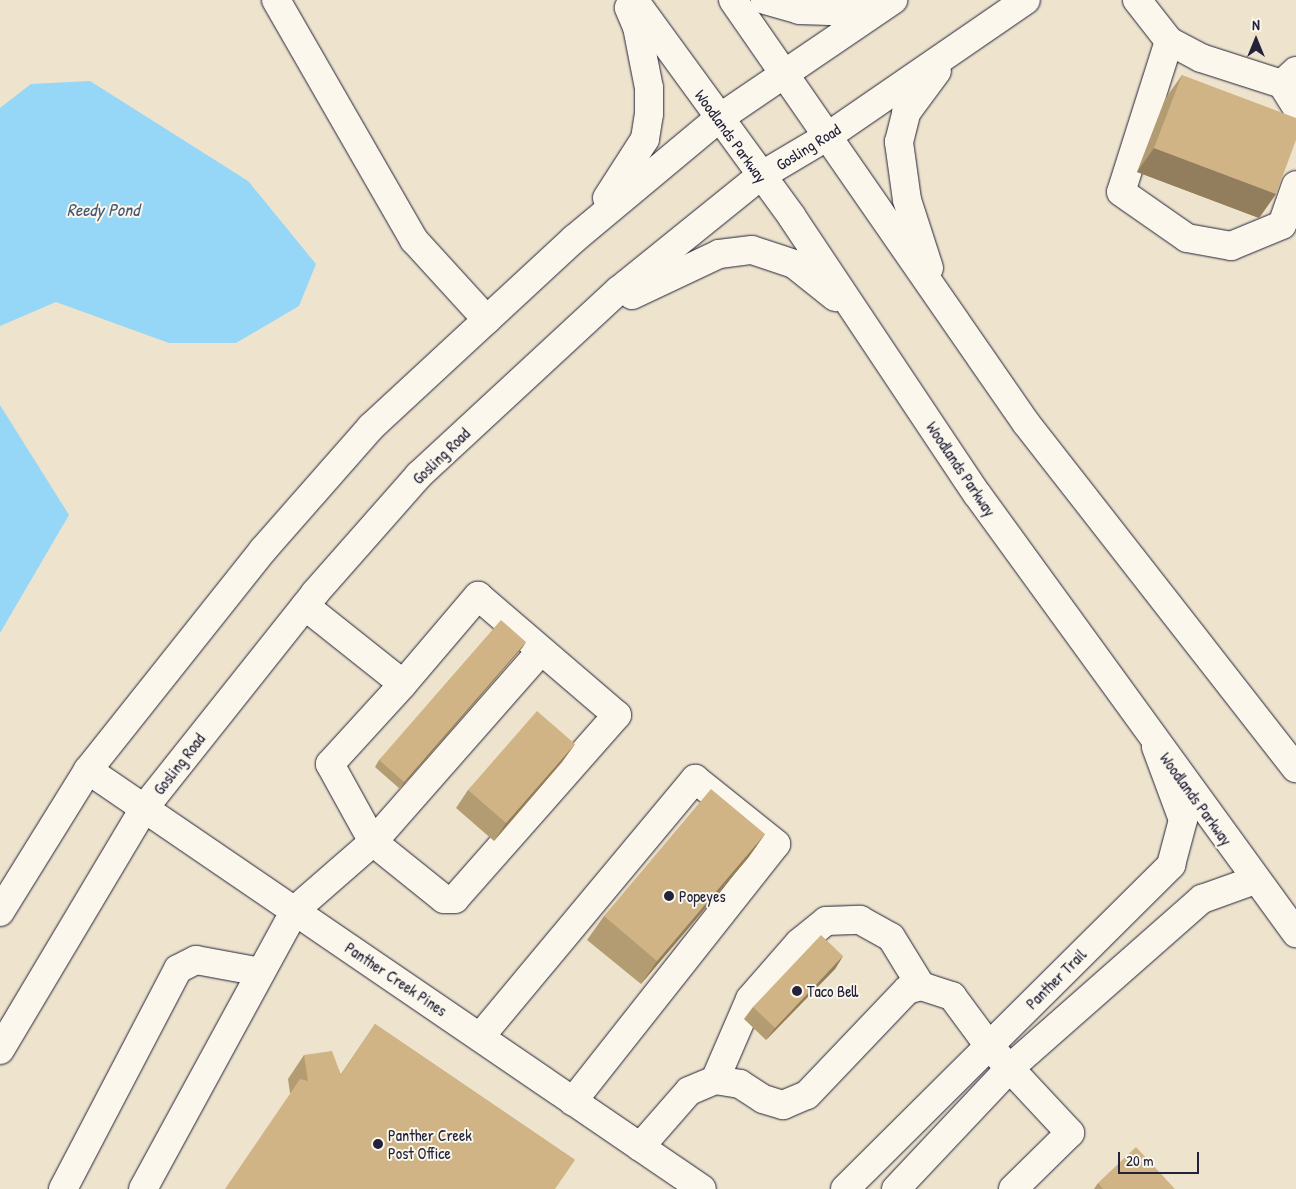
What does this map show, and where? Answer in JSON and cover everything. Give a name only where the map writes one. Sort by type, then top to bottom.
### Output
[{"type":"main road","points":[[276,0],[414,240],[487,320]]},
{"type":"main road","points":[[574,239],[631,165],[645,139],[649,88],[637,27],[625,0]]},
{"type":"main road","name":"Woodlands Parkway","points":[[634,0],[759,177],[792,217],[976,494],[1255,880],[1296,933]]},
{"type":"main road","points":[[733,0],[1026,423],[1296,768]]},
{"type":"main road","points":[[765,0],[799,10],[830,11],[856,0]]},
{"type":"main road","points":[[0,912],[88,770],[262,550],[358,442],[574,239],[718,119],[785,75],[892,0]]},
{"type":"main road","name":"Gosling Road","points":[[0,1050],[145,806],[305,606],[420,474],[594,313],[759,177],[828,136],[1026,0]]},
{"type":"main road","points":[[1137,0],[1169,41],[1201,58],[1291,87]]},
{"type":"main road","points":[[938,296],[907,200],[899,142],[906,113],[928,79],[975,35]]},
{"type":"main road","points":[[1169,41],[1120,192],[1187,238],[1231,246],[1282,225],[1296,185]]},
{"type":"main road","points":[[594,313],[719,254],[752,250],[794,264],[861,321]]},
{"type":"main road","points":[[478,596],[617,715],[455,899],[444,899],[373,842],[330,764],[403,684],[478,596]]},
{"type":"main road","points":[[305,606],[403,684]]},
{"type":"main road","points":[[143,1189],[295,910],[373,842],[541,651]]},
{"type":"main road","name":"Panther Trail","points":[[845,1189],[1171,865],[1183,820],[1152,736]]},
{"type":"main road","name":"Panther Creek Pines","points":[[88,770],[145,806],[702,1189]]},
{"type":"main road","points":[[480,1037],[695,779],[776,844],[573,1101]]},
{"type":"main road","name":"Panther Trail","points":[[896,1189],[1010,1068],[1202,899],[1255,880]]},
{"type":"main road","points":[[715,1080],[750,999],[799,943],[826,921],[860,920],[891,937],[921,986]]},
{"type":"main road","points":[[63,1189],[178,969],[196,960],[261,972]]},
{"type":"main road","points":[[640,1147],[689,1091],[715,1080],[740,1084],[763,1100],[783,1105],[807,1095],[907,990],[921,986],[952,996],[989,1046],[1070,1133],[1013,1189]]},
{"type":"water","name":"Reedy Pond","points":[[90,81],[248,181],[316,264],[299,306],[236,343],[169,343],[56,302],[0,326],[0,108],[31,84]]},
{"type":"water","points":[[0,405],[69,515],[0,633]]},
{"type":"building","points":[[1182,75],[1296,118],[1296,140],[1276,194],[1154,148]]},
{"type":"building","points":[[501,620],[526,642],[404,782],[379,760]]},
{"type":"building","points":[[537,711],[575,744],[506,823],[468,790]]},
{"type":"building","points":[[711,789],[765,834],[657,961],[604,916]]},
{"type":"building","points":[[821,935],[843,956],[775,1028],[753,1007]]},
{"type":"building","name":"Panther Creek Post Office","points":[[375,1024],[575,1160],[555,1189],[225,1189],[300,1079],[308,1081],[304,1055],[332,1051],[341,1075]]},
{"type":"building","points":[[1136,1147],[1175,1189],[1103,1189],[1098,1183]]},
{"type":"place","name":"Popeyes","points":[[669,896]]},
{"type":"place","name":"Taco Bell","points":[[797,991]]},
{"type":"place","name":"Panther Creek Post Office","points":[[378,1144]]}]
